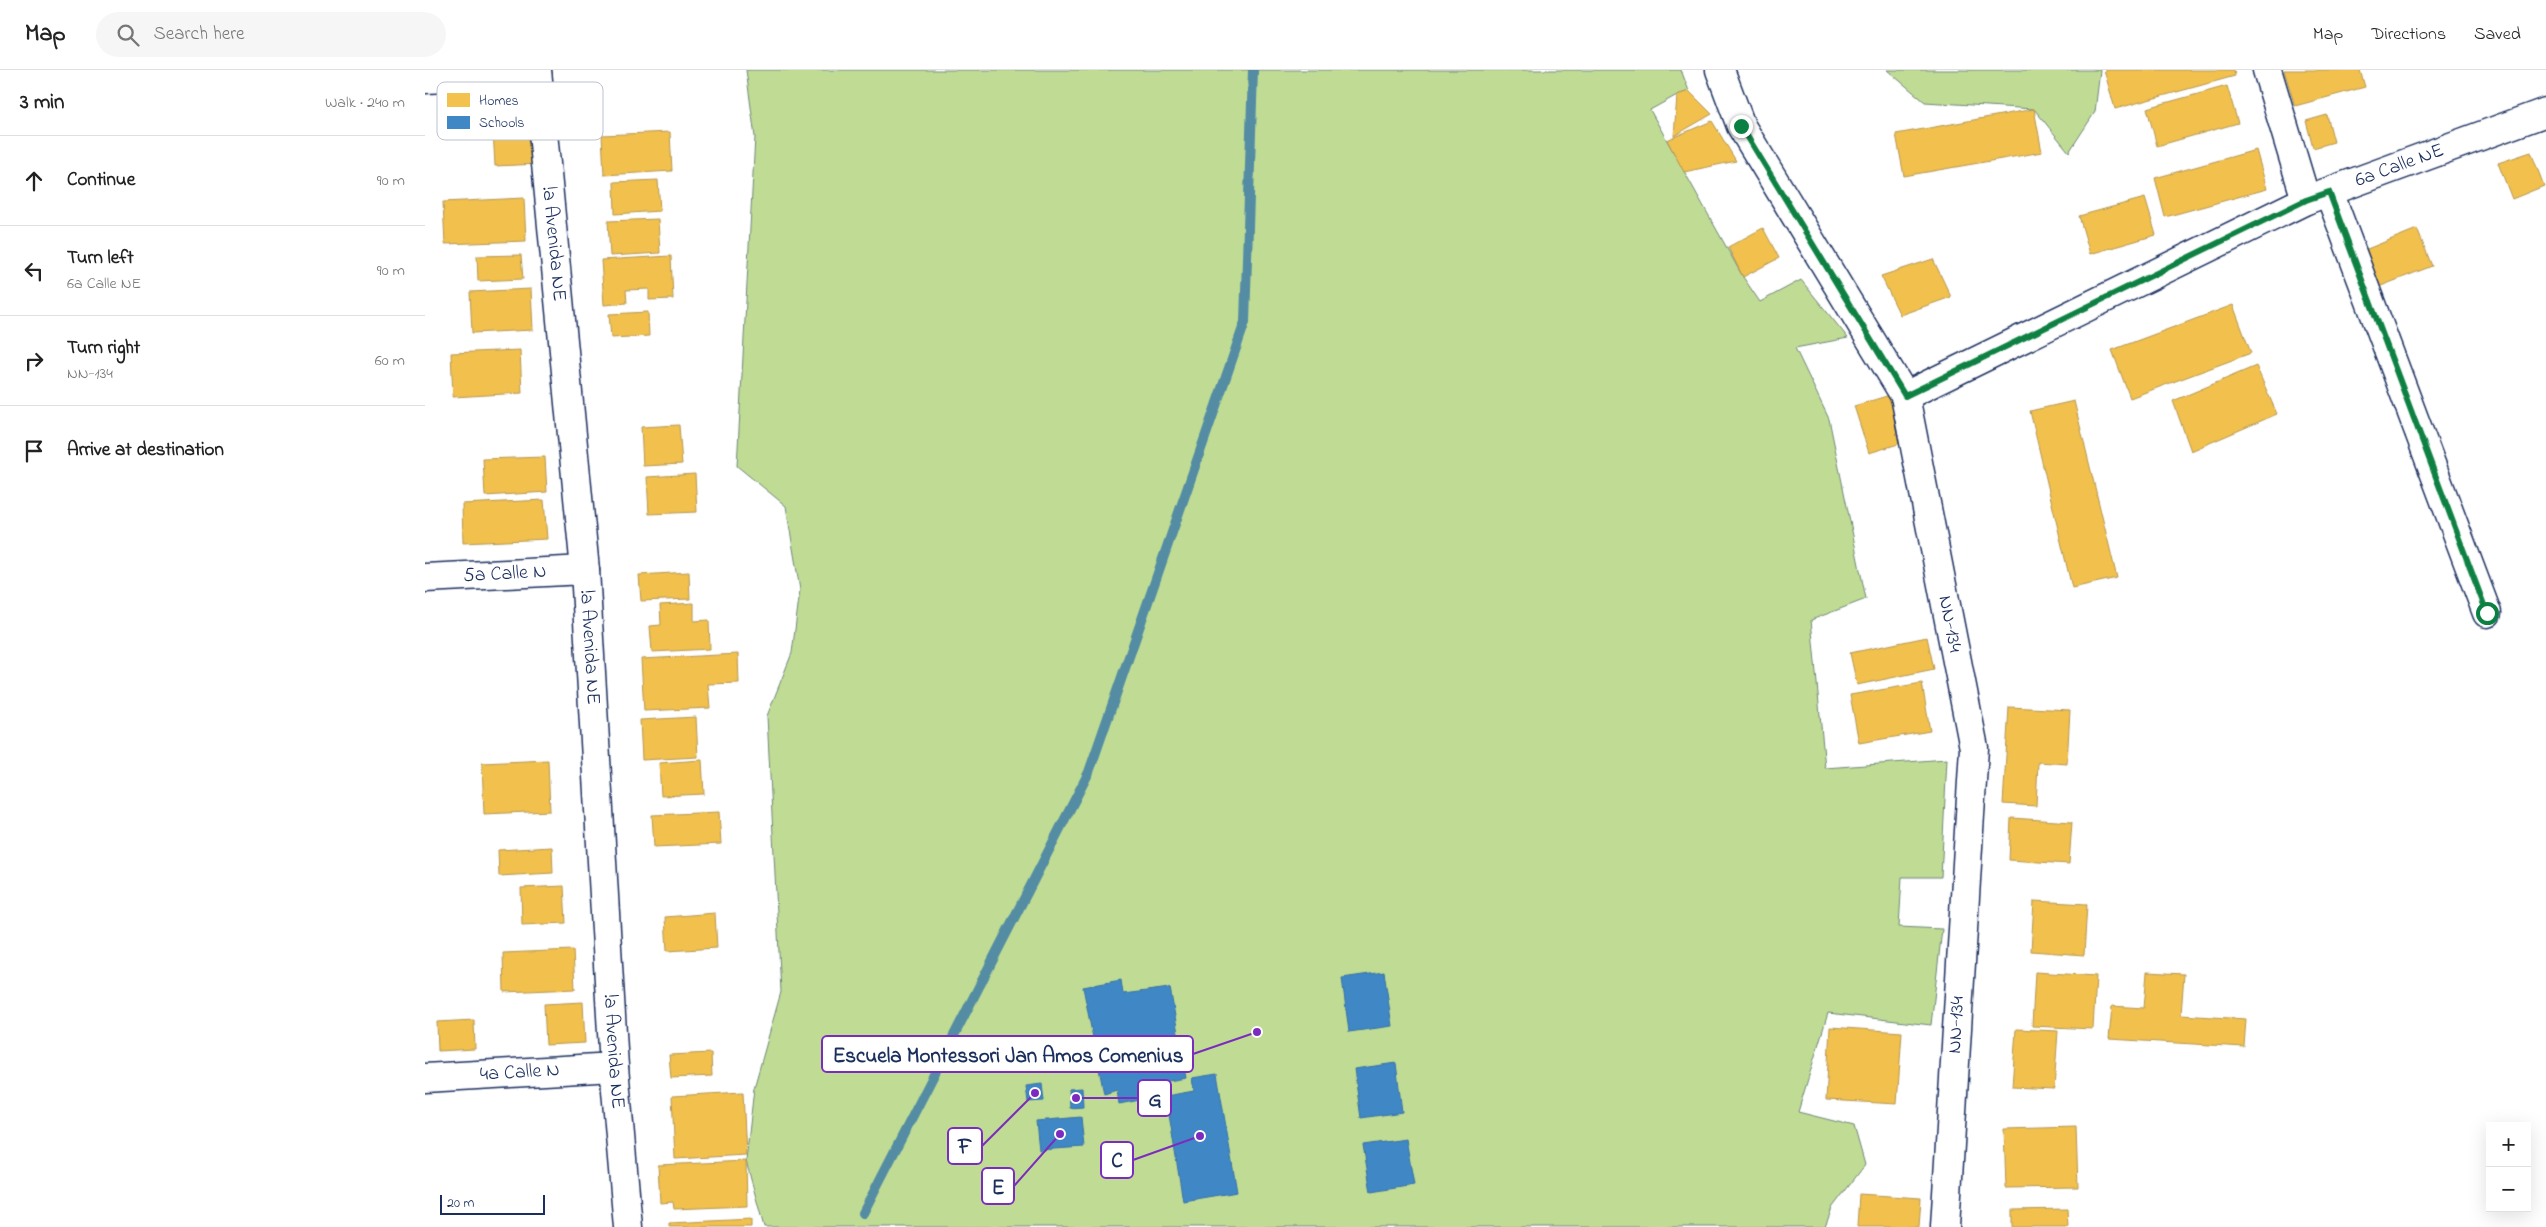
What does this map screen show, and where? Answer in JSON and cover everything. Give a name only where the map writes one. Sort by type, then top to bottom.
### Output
[{"type":"street","name":"NN-134","points":[[1720,70],[1741,126],[1905,396],[1974,748],[1945,1227]]},
{"type":"street","points":[[2267,70],[2487,613]]},
{"type":"street","points":[[425,79],[537,72]]},
{"type":"street","name":"6a Calle NE","points":[[1905,396],[2318,196],[2546,112]]},
{"type":"street","name":"!a Avenida NE","points":[[544,140],[585,570],[614,1067],[627,1227]]},
{"type":"street","name":"5a Calle N","points":[[425,578],[585,570]]},
{"type":"street","name":"4a Calle N","points":[[425,1078],[614,1067]]},
{"type":"green space","points":[[746,70],[1681,70],[1689,91],[1677,95],[1650,110],[1743,277],[1760,302],[1801,280],[1848,338],[1795,348],[1829,419],[1866,599],[1811,620],[1825,768],[1947,759],[1941,877],[1902,877],[1899,927],[1942,929],[1931,1025],[1828,1013],[1798,1112],[1854,1126],[1865,1165],[1832,1208],[1825,1227],[764,1227],[746,1161],[754,1088],[781,992],[767,716],[792,653],[800,590],[786,506],[737,466],[755,137]]},
{"type":"green space","points":[[1887,70],[2100,70],[2095,112],[2069,152],[2034,109],[1925,102]]},
{"type":"building: Homes","points":[[2104,70],[2234,70],[2235,76],[2115,109]]},
{"type":"building: Homes","points":[[2284,70],[2360,70],[2365,87],[2295,106]]},
{"type":"building: Homes","points":[[2227,86],[2238,123],[2157,146],[2147,108]]},
{"type":"building: Homes","points":[[1689,91],[1712,114],[1674,136],[1677,95]]},
{"type":"building: Homes","points":[[2034,109],[2042,152],[1904,176],[1896,134]]},
{"type":"building: Homes","points":[[2327,115],[2334,142],[2313,148],[2306,121]]},
{"type":"building: Homes","points":[[1712,121],[1736,161],[1684,172],[1667,140]]},
{"type":"building: Homes","points":[[670,132],[672,171],[604,175],[603,135]]},
{"type":"building: Homes","points":[[494,140],[539,140],[540,164],[495,166]]},
{"type":"building: Homes","points":[[2256,150],[2267,189],[2165,217],[2155,178]]},
{"type":"building: Homes","points":[[2531,152],[2544,186],[2512,199],[2498,163]]},
{"type":"building: Homes","points":[[658,180],[660,211],[615,214],[614,182]]},
{"type":"building: Homes","points":[[524,198],[526,241],[445,244],[443,202]]},
{"type":"building: Homes","points":[[2145,198],[2156,235],[2090,254],[2079,216]]},
{"type":"building: Homes","points":[[658,219],[660,253],[610,256],[608,221]]},
{"type":"building: Homes","points":[[1763,228],[1779,258],[1743,277],[1728,247]]},
{"type":"building: Homes","points":[[2417,229],[2432,266],[2376,288],[2362,251]]},
{"type":"building: Homes","points":[[521,255],[523,279],[478,281],[477,256]]},
{"type":"building: Homes","points":[[671,256],[673,299],[649,300],[649,289],[626,290],[627,303],[604,305],[601,260]]},
{"type":"building: Homes","points":[[1933,259],[1951,297],[1900,315],[1881,276]]},
{"type":"building: Homes","points":[[531,289],[533,330],[472,333],[470,292]]},
{"type":"building: Homes","points":[[2233,305],[2251,353],[2130,398],[2112,350]]},
{"type":"building: Homes","points":[[648,312],[649,336],[611,338],[609,314]]},
{"type":"building: Homes","points":[[520,350],[522,393],[453,397],[451,353]]},
{"type":"building: Homes","points":[[2256,366],[2277,414],[2191,451],[2173,401]]},
{"type":"building: Homes","points":[[1890,395],[1905,442],[1869,453],[1854,406]]},
{"type":"building: Homes","points":[[2074,401],[2117,578],[2072,588],[2030,411]]},
{"type":"building: Homes","points":[[679,425],[682,464],[643,466],[641,427]]},
{"type":"building: Homes","points":[[545,457],[547,492],[485,496],[483,459]]},
{"type":"building: Homes","points":[[695,474],[697,512],[649,514],[647,477]]},
{"type":"building: Homes","points":[[544,500],[547,539],[463,543],[462,504]]},
{"type":"building: Homes","points":[[689,572],[690,599],[641,601],[639,575]]},
{"type":"building: Homes","points":[[694,603],[694,621],[709,620],[710,649],[652,652],[650,626],[661,625],[660,605]]},
{"type":"building: Homes","points":[[1927,637],[1934,669],[1857,685],[1850,653]]},
{"type":"building: Homes","points":[[738,654],[739,683],[708,684],[710,708],[644,711],[641,659]]},
{"type":"building: Homes","points":[[1922,683],[1930,731],[1859,743],[1850,695]]},
{"type":"building: Homes","points":[[2009,707],[2070,710],[2067,764],[2038,762],[2036,806],[2003,804]]},
{"type":"building: Homes","points":[[696,717],[698,757],[642,760],[640,720]]},
{"type":"building: Homes","points":[[548,760],[550,811],[484,814],[482,763]]},
{"type":"building: Homes","points":[[702,760],[704,794],[661,796],[659,763]]},
{"type":"building: Homes","points":[[719,812],[721,844],[654,847],[652,815]]},
{"type":"building: Homes","points":[[2011,818],[2072,822],[2069,864],[2009,860]]},
{"type":"building: Homes","points":[[552,847],[553,873],[499,876],[498,850]]},
{"type":"building: Homes","points":[[564,886],[566,923],[522,925],[521,888]]},
{"type":"building: Homes","points":[[2034,901],[2087,904],[2084,955],[2031,951]]},
{"type":"building: Homes","points":[[715,913],[717,948],[667,951],[665,917]]},
{"type":"building: Homes","points":[[573,950],[575,989],[504,992],[503,953]]},
{"type":"building: Homes","points":[[2035,972],[2096,976],[2093,1029],[2032,1026]]},
{"type":"building: Homes","points":[[2147,972],[2184,974],[2181,1015],[2246,1019],[2244,1047],[2109,1039],[2112,1006],[2144,1008]]},
{"type":"building: Homes","points":[[583,1002],[585,1043],[546,1045],[544,1004]]},
{"type":"building: Homes","points":[[474,1020],[475,1049],[438,1051],[437,1022]]},
{"type":"building: Homes","points":[[1830,1027],[1902,1032],[1897,1104],[1826,1100]]},
{"type":"building: Homes","points":[[2016,1029],[2058,1031],[2054,1089],[2012,1087]]},
{"type":"building: Homes","points":[[711,1053],[712,1076],[671,1078],[669,1055]]},
{"type":"building: Homes","points":[[743,1092],[746,1155],[675,1159],[672,1096]]},
{"type":"building: Homes","points":[[2076,1127],[2078,1187],[2006,1188],[2004,1129]]},
{"type":"building: Homes","points":[[746,1161],[747,1206],[674,1209],[673,1202],[660,1203],[658,1165]]},
{"type":"building: Homes","points":[[1859,1194],[1921,1198],[1919,1227],[1857,1227]]},
{"type":"building: Homes","points":[[2067,1209],[2068,1227],[2012,1227],[2012,1210]]},
{"type":"building: Homes","points":[[751,1219],[751,1227],[669,1227],[669,1223]]},
{"type":"building: Schools","points":[[1384,972],[1392,1026],[1349,1032],[1342,978]]},
{"type":"building: Schools","points":[[1121,980],[1123,994],[1170,988],[1186,1078],[1138,1086],[1140,1100],[1119,1104],[1117,1090],[1104,1094],[1083,987]]},
{"type":"building: Schools","points":[[1396,1063],[1402,1112],[1361,1118],[1354,1069]]},
{"type":"building: Schools","points":[[1217,1074],[1237,1192],[1183,1201],[1166,1096],[1194,1091],[1192,1078]]},
{"type":"building: Schools","points":[[1042,1084],[1044,1101],[1028,1102],[1026,1086]]},
{"type":"building: Schools","points":[[1082,1088],[1083,1107],[1070,1108],[1069,1089]]},
{"type":"building: Schools","points":[[1081,1117],[1084,1147],[1039,1150],[1036,1121]]},
{"type":"building: Schools","points":[[1406,1139],[1414,1185],[1371,1192],[1363,1145]]},
{"type":"waterway","points":[[863,1213],[1089,772],[1245,322],[1253,70]]},
{"type":"place","name":"Escuela Montessori Jan Amos Comenius","points":[[1257,1032]]},
{"type":"place","name":"F","points":[[1035,1093]]},
{"type":"place","name":"G","points":[[1076,1098]]},
{"type":"place","name":"E","points":[[1060,1134]]},
{"type":"place","name":"C","points":[[1200,1136]]},
{"type":"route","points":[[1741,126],[1905,396],[2306,200],[2329,192],[2487,613]]}]
